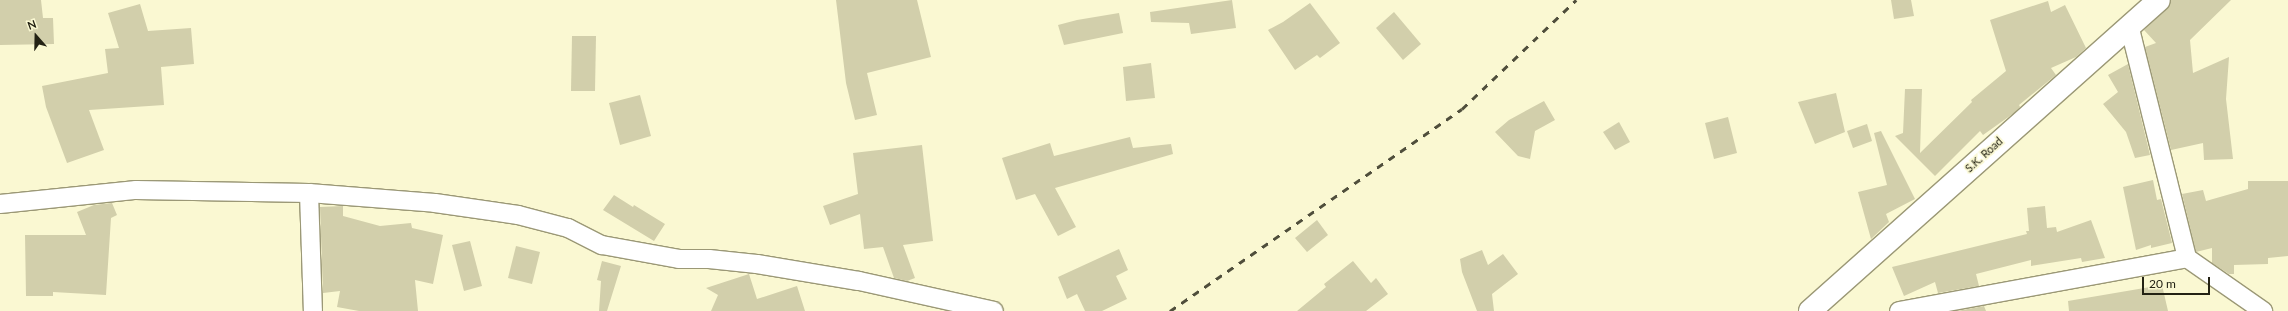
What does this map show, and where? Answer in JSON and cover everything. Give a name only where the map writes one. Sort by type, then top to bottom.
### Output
[{"type":"main road","name":"S.K. Road","points":[[1810,311],[2129,25],[2159,0]]},
{"type":"street","points":[[2129,25],[2188,258],[2263,311]]},
{"type":"street","points":[[0,204],[136,190],[309,193],[435,203],[518,215],[568,228],[602,245],[679,259],[709,259],[757,264],[859,281],[994,311]]},
{"type":"street","points":[[309,193],[313,311]]},
{"type":"street","points":[[1899,311],[2188,258]]},
{"type":"building","points":[[0,0],[41,0],[43,18],[53,18],[54,44],[0,45]]},
{"type":"building","points":[[836,0],[917,0],[931,57],[867,73],[877,115],[855,120],[846,83]]},
{"type":"building","points":[[1232,0],[1236,28],[1191,34],[1189,23],[1151,22],[1150,12]]},
{"type":"building","points":[[1891,0],[1911,0],[1914,16],[1894,19]]},
{"type":"building","points":[[2171,0],[2231,0],[2190,40],[2193,73],[2229,57],[2226,99],[2233,159],[2204,160],[2203,143],[2171,150],[2145,47],[2156,43],[2144,30],[2167,9]]},
{"type":"building","points":[[2048,1],[2051,12],[2065,5],[2086,48],[2076,57],[2051,68],[2056,75],[2019,105],[2020,107],[2014,113],[1983,135],[1980,131],[1935,176],[1895,136],[1903,133],[1905,89],[1922,89],[1920,153],[1972,102],[1971,100],[2006,71],[1990,20]]},
{"type":"building","points":[[1310,3],[1340,43],[1320,58],[1317,55],[1295,70],[1268,30],[1283,22]]},
{"type":"building","points":[[140,4],[148,31],[191,28],[194,64],[161,67],[164,105],[89,110],[104,150],[67,163],[46,107],[42,86],[108,73],[105,49],[119,48],[108,13]]},
{"type":"building","points":[[1394,12],[1421,44],[1403,60],[1376,28]]},
{"type":"building","points":[[1119,13],[1123,33],[1064,45],[1058,25],[1077,20]]},
{"type":"building","points":[[572,36],[596,36],[595,91],[571,91]]},
{"type":"building","points":[[1151,63],[1155,98],[1126,101],[1123,67]]},
{"type":"building","points":[[2128,64],[2150,155],[2135,158],[2126,132],[2103,104],[2118,92],[2108,75]]},
{"type":"building","points":[[1836,93],[1845,132],[1815,144],[1798,102]]},
{"type":"building","points":[[640,95],[651,136],[620,145],[609,103]]},
{"type":"building","points":[[1544,101],[1555,120],[1535,131],[1530,159],[1518,156],[1495,132],[1509,120]]},
{"type":"building","points":[[1728,117],[1737,153],[1714,159],[1705,123]]},
{"type":"building","points":[[1619,122],[1630,142],[1615,150],[1603,132]]},
{"type":"building","points":[[1867,124],[1872,141],[1853,148],[1847,131]]},
{"type":"building","points":[[1881,131],[1915,199],[1886,214],[1889,222],[1871,239],[1858,192],[1887,185],[1874,133]]},
{"type":"building","points":[[1130,137],[1133,148],[1171,144],[1173,154],[1055,188],[1076,227],[1058,236],[1035,194],[1016,200],[1002,158],[1050,143],[1054,156]]},
{"type":"building","points":[[922,145],[933,241],[903,245],[915,278],[907,281],[894,278],[883,247],[864,249],[860,214],[830,225],[823,206],[858,194],[853,153]]},
{"type":"building","points":[[2153,180],[2157,200],[2161,199],[2172,243],[2151,248],[2151,245],[2136,250],[2123,187]]},
{"type":"building","points":[[2248,181],[2288,181],[2288,256],[2268,258],[2268,264],[2234,265],[2234,274],[2229,274],[2212,263],[2212,248],[2196,252],[2182,194],[2203,190],[2206,201],[2248,189]]},
{"type":"building","points":[[614,195],[665,224],[654,241],[603,210]]},
{"type":"building","points":[[112,203],[117,215],[111,218],[106,295],[53,292],[53,296],[26,296],[25,235],[86,235],[77,212],[94,205]]},
{"type":"building","points":[[343,206],[343,216],[380,226],[411,223],[412,228],[443,235],[433,284],[415,280],[418,311],[359,311],[337,307],[340,291],[323,293],[320,207]]},
{"type":"building","points":[[2045,206],[2047,228],[2056,227],[2057,232],[2091,220],[2105,258],[2082,262],[2081,258],[2031,266],[2031,260],[1976,274],[1979,286],[1938,293],[1935,282],[1904,296],[1892,267],[2027,234],[2026,231],[2029,231],[2027,208]]},
{"type":"building","points":[[1317,220],[1328,235],[1307,252],[1295,238]]},
{"type":"building","points":[[470,241],[482,286],[464,291],[452,245]]},
{"type":"building","points":[[516,246],[540,252],[532,284],[508,278]]},
{"type":"building","points":[[1119,249],[1128,270],[1116,276],[1127,299],[1102,311],[1085,311],[1077,294],[1067,299],[1058,277]]},
{"type":"building","points":[[1482,250],[1488,265],[1503,254],[1518,274],[1492,294],[1494,311],[1477,311],[1462,272],[1460,259]]},
{"type":"building","points":[[602,261],[621,266],[607,311],[599,311],[601,281],[597,280]]},
{"type":"building","points":[[1353,261],[1371,283],[1376,278],[1388,294],[1366,311],[1297,311],[1326,287],[1324,284]]},
{"type":"building","points":[[749,274],[757,299],[797,286],[805,311],[711,311],[718,295],[706,288]]},
{"type":"building","points":[[2162,285],[2168,311],[2069,311],[2068,301]]},
{"type":"building","points":[[1984,306],[1986,311],[1957,311]]},
{"type":"railway","points":[[1170,311],[1462,109],[1576,0]]}]
